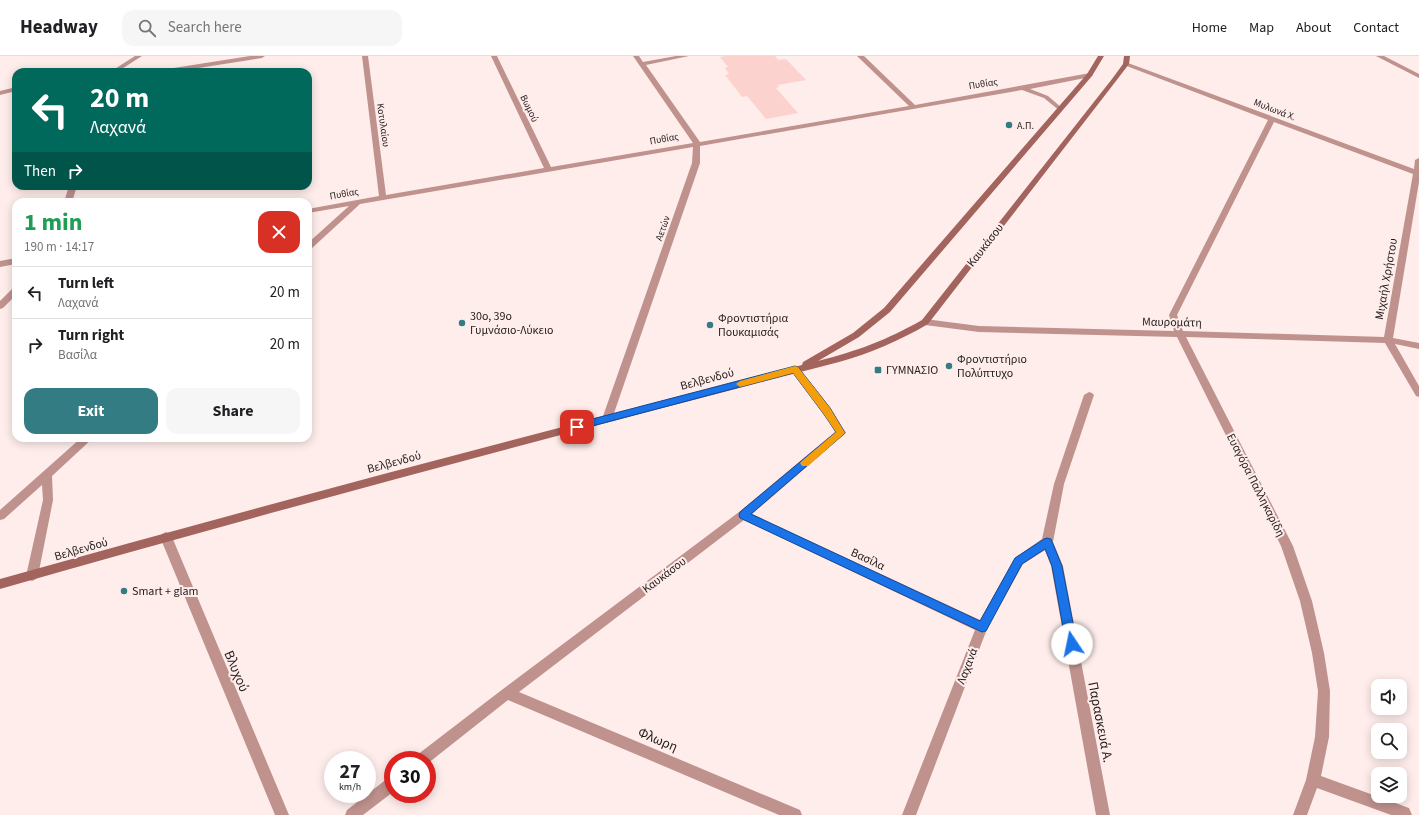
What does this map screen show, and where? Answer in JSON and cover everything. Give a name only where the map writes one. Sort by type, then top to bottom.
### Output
[{"type":"street","points":[[122,56],[122,67]]},
{"type":"street","points":[[122,67],[139,56]]},
{"type":"street","points":[[184,68],[247,57],[262,56]]},
{"type":"street","name":"Κοτυλαίου","points":[[365,56],[383,198]]},
{"type":"street","name":"Βωμού","points":[[494,56],[548,169]]},
{"type":"street","points":[[636,56],[697,143]]},
{"type":"street","points":[[642,64],[686,56]]},
{"type":"street","points":[[860,56],[913,106]]},
{"type":"street","points":[[1126,64],[1127,56]]},
{"type":"street","points":[[1379,56],[1419,76]]},
{"type":"street","points":[[795,369],[856,336],[887,310],[1090,74],[1099,57]]},
{"type":"street","name":"Μυλωνά Χ.","points":[[1126,64],[1417,173]]},
{"type":"street","name":"Καυκάσου","points":[[433,751],[507,693],[744,515],[841,433],[827,410],[795,369],[839,359],[874,348],[897,338],[925,322],[1126,64]]},
{"type":"street","name":"Πυθίας","points":[[312,210],[1023,88],[1090,74]]},
{"type":"street","points":[[1023,88],[1046,97],[1060,109]]},
{"type":"street","points":[[0,93],[12,90]]},
{"type":"street","name":"Ευαγόρα Παλληκαρίδη","points":[[1272,119],[1173,315],[1180,334],[1286,546],[1306,601],[1318,653],[1324,691],[1322,737],[1313,780],[1300,815]]},
{"type":"street","name":"Αετών","points":[[607,419],[696,163],[697,143]]},
{"type":"street","name":"Μιχαήλ Χρήστου","points":[[1388,340],[1419,160]]},
{"type":"street","points":[[312,243],[358,202]]},
{"type":"street","points":[[0,264],[12,262]]},
{"type":"street","points":[[0,306],[12,294]]},
{"type":"street","name":"Μαυρομάτη","points":[[925,322],[979,329],[1388,340],[1419,346]]},
{"type":"street","points":[[1388,340],[1419,394]]},
{"type":"street","name":"Βελβενδού","points":[[0,584],[795,369]]},
{"type":"street","points":[[1047,542],[1059,484],[1089,395]]},
{"type":"street","points":[[0,516],[83,442]]},
{"type":"street","points":[[32,576],[48,500],[47,474]]},
{"type":"street","name":"Βασίλα","points":[[744,515],[982,627]]},
{"type":"street","name":"Βλυχού","points":[[166,538],[282,815]]},
{"type":"street","name":"Λαχανά","points":[[909,815],[982,627],[1019,561],[1047,542]]},
{"type":"street","name":"Παρασκευά Α.","points":[[1047,542],[1057,566],[1103,815]]},
{"type":"street","name":"Φλωρη","points":[[507,693],[796,815]]},
{"type":"street","points":[[1313,780],[1406,815]]},
{"type":"street","points":[[352,815],[384,790]]},
{"type":"shaded area","points":[[775,56],[778,60],[786,59],[806,80],[778,85],[779,87],[776,88],[798,113],[766,119],[747,96],[742,97],[725,75],[729,74],[725,68],[728,67],[720,57]]},
{"type":"slow traffic","points":[[740,384],[795,369],[827,410],[841,433],[805,463]]},
{"type":"place","name":"Α.Π.","points":[[1009,125]]},
{"type":"place","name":"30ο, 39ο Γυμνάσιο-Λύκειο","points":[[462,323]]},
{"type":"place","name":"Φροντιστήρια Πουκαμισάς","points":[[710,325]]},
{"type":"place","name":"Φροντιστήριο Πολύπτυχο","points":[[949,366]]},
{"type":"place","name":"ΓΥΜΝΑΣΙΟ","points":[[878,370]]},
{"type":"place","name":"Smart + glam","points":[[124,591]]},
{"type":"route","points":[[577,427],[795,369],[827,410],[841,433],[744,515],[982,627],[1019,561],[1047,542],[1057,566],[1072,644]]}]
